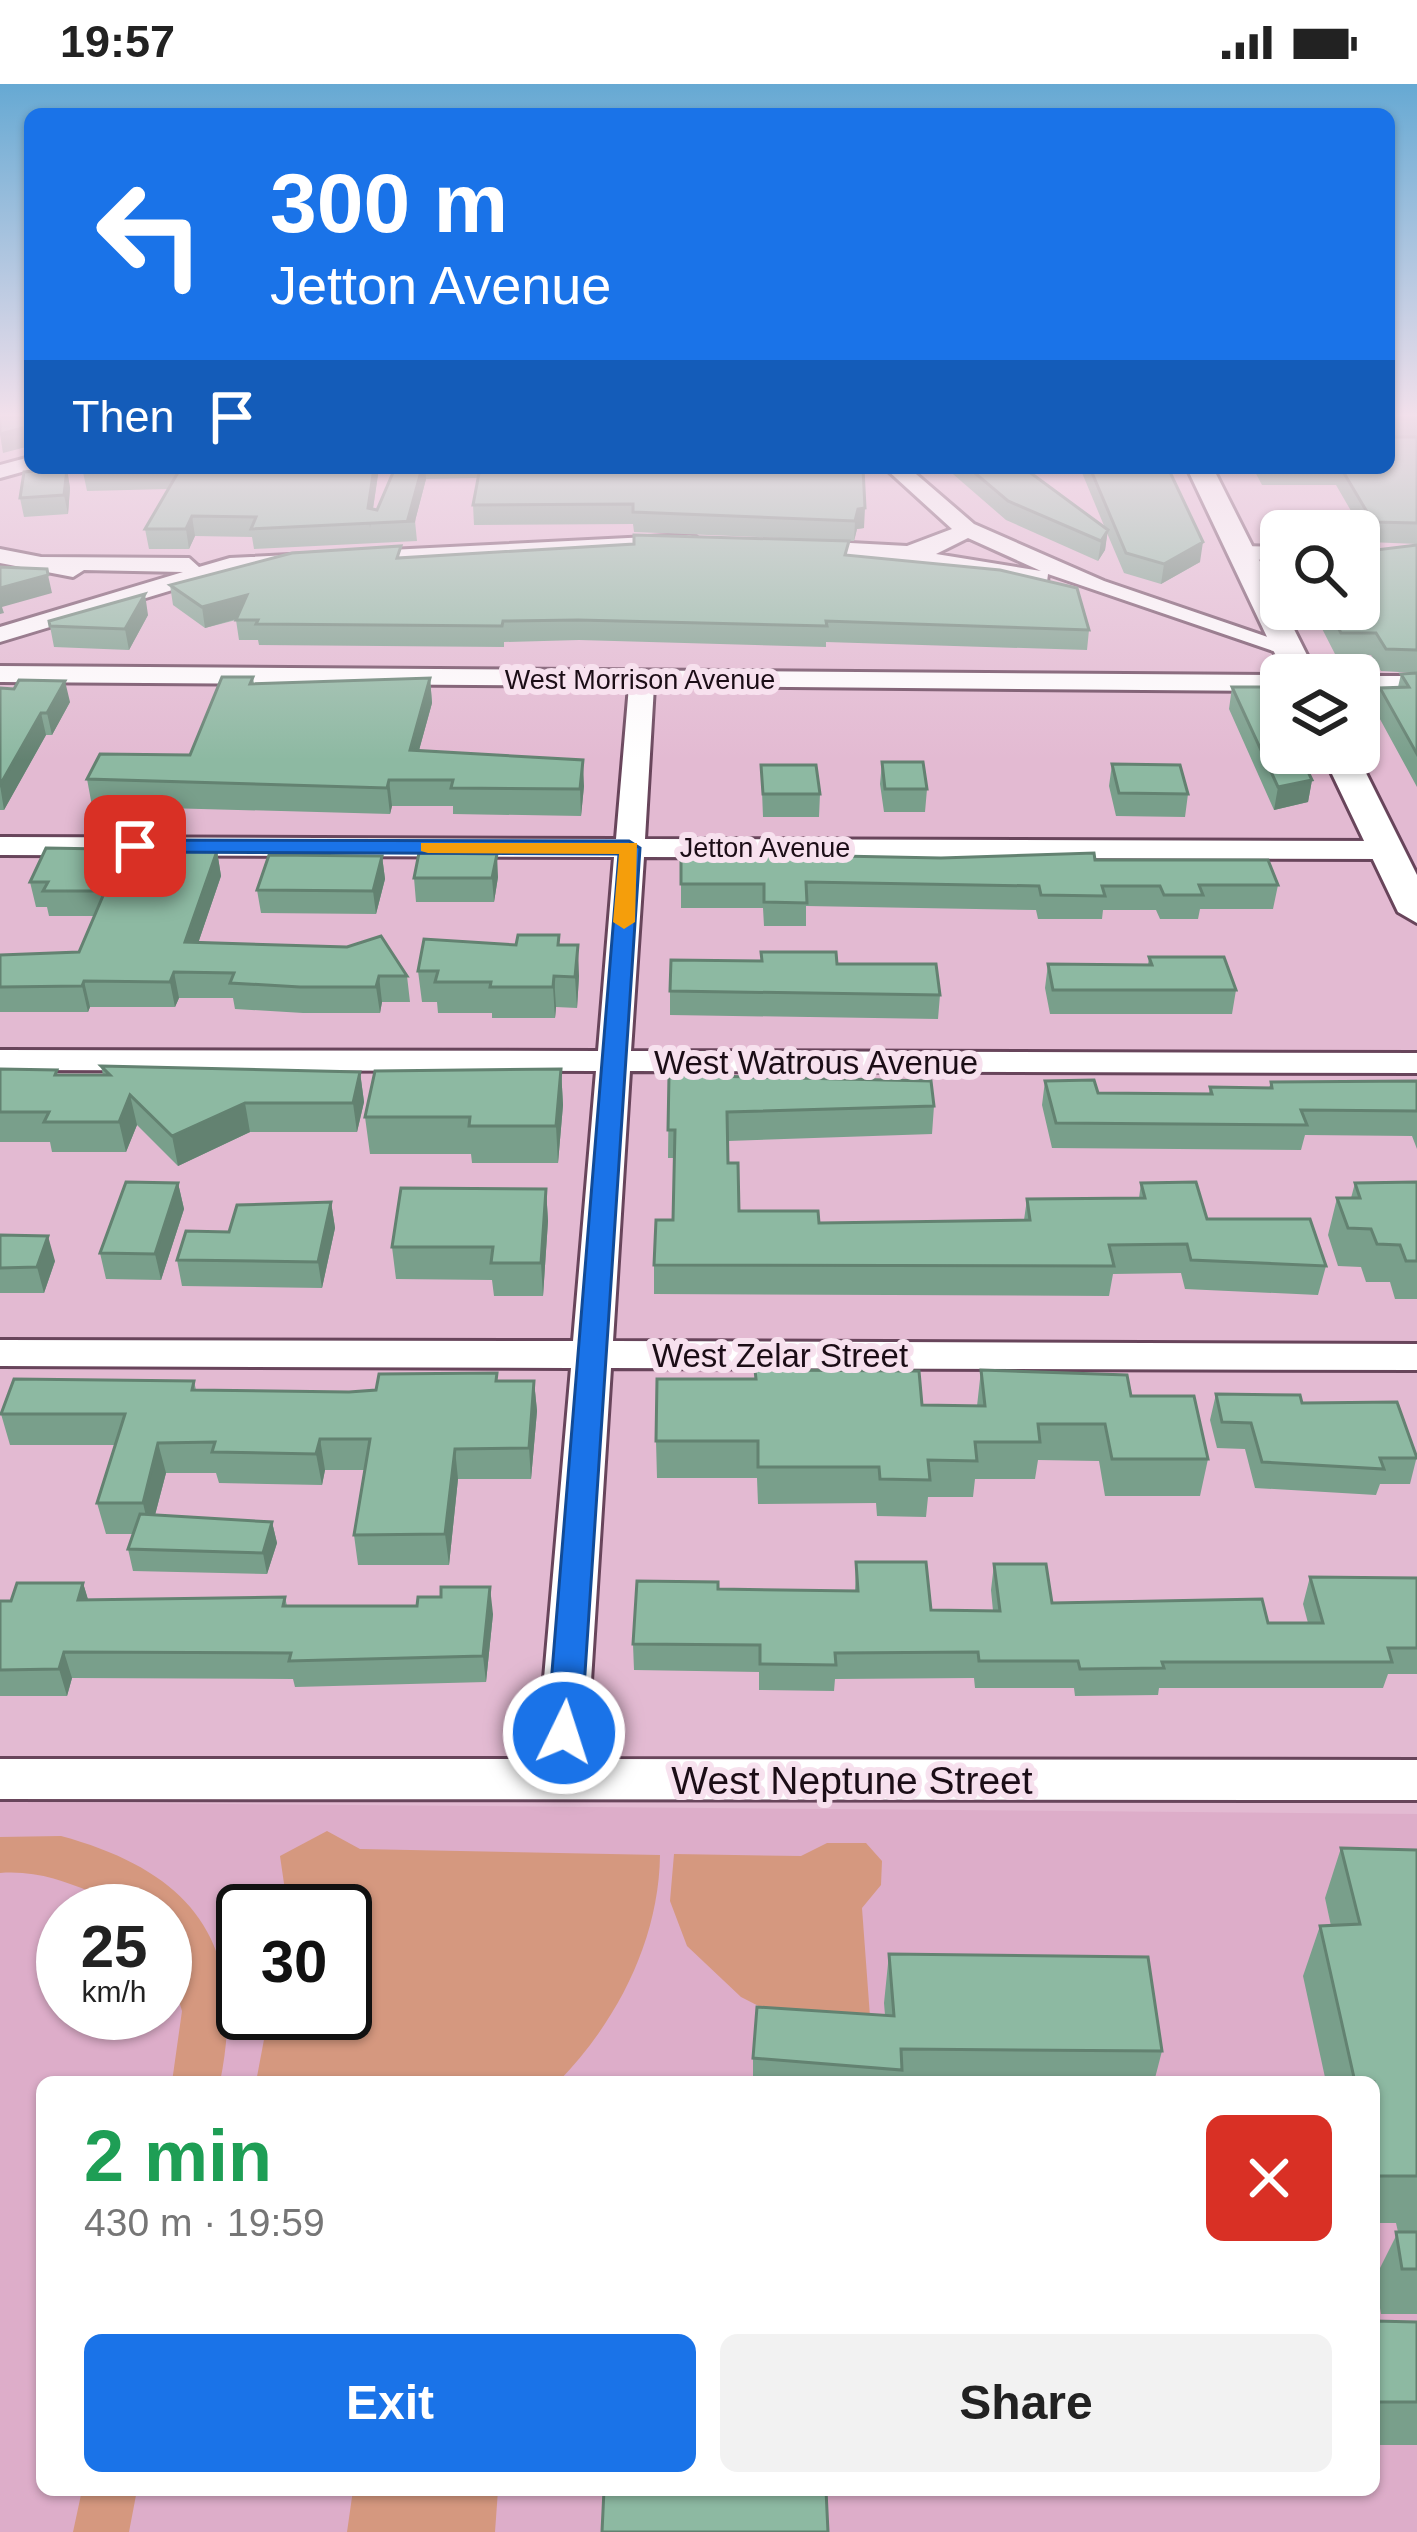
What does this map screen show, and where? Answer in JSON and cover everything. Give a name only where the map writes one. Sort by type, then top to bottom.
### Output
[{"type":"street","points":[[855,551],[934,549],[962,531]]},
{"type":"street","points":[[971,531],[1096,586],[1273,654]]},
{"type":"street","points":[[1231,531],[1290,654]]},
{"type":"street","points":[[0,556],[49,562],[230,566],[556,545],[724,542]]},
{"type":"street","points":[[768,545],[855,551],[1096,586]]},
{"type":"street","points":[[1242,554],[1260,554]]},
{"type":"street","points":[[49,562],[81,576],[90,605]]},
{"type":"street","points":[[0,635],[230,566]]},
{"type":"street","points":[[0,652],[0,669]]},
{"type":"street","name":"West Morrison Avenue","points":[[0,669],[642,680],[1260,683]]},
{"type":"street","points":[[560,1780],[642,680]]},
{"type":"street","points":[[1380,684],[1417,684]]},
{"type":"street","points":[[1349,774],[1417,913]]},
{"type":"street","name":"Jetton Avenue","points":[[0,846],[1386,850]]},
{"type":"street","name":"West Watrous Avenue","points":[[0,1060],[1417,1063]]},
{"type":"street","name":"West Zelar Street","points":[[0,1353],[1417,1357]]},
{"type":"street","name":"West Neptune Street","points":[[0,1778],[1417,1780]]},
{"type":"shaded area","points":[[0,1802],[1417,1814],[1417,2532],[0,2532]]},
{"type":"shaded area","points":[[327,1831],[360,1849],[660,1855],[652,1918],[631,1978],[599,2033],[563,2076],[257,2076],[264,2040],[372,2040],[372,1884],[284,1884],[280,1856]]},
{"type":"shaded area","points":[[61,1836],[107,1851],[164,1884],[70,1884],[24,1873],[0,1873],[0,1837]]},
{"type":"shaded area","points":[[827,1843],[866,1843],[882,1861],[881,1885],[862,1908],[871,2030],[774,2014],[741,1997],[687,1946],[670,1901],[674,1854],[801,1856]]},
{"type":"shaded area","points":[[192,1911],[216,1951],[216,2040],[226,2040],[221,2076],[173,2076],[178,2040],[192,2040]]},
{"type":"shaded area","points":[[81,2496],[136,2496],[129,2532],[73,2532]]},
{"type":"shaded area","points":[[352,2496],[498,2496],[495,2532],[347,2532]]},
{"type":"building","points":[[1078,531],[1107,531],[1101,541]]},
{"type":"building","points":[[1117,531],[1198,531],[1203,542],[1164,564],[1126,553]]},
{"type":"building","points":[[634,535],[849,541],[845,555],[1000,570],[1077,588],[1089,630],[826,621],[827,626],[578,620],[503,621],[502,626],[256,624],[258,620],[236,620],[247,595],[202,607],[170,585],[292,553],[401,546],[397,558],[634,544]]},
{"type":"building","points":[[1417,545],[1417,650],[1386,649],[1376,633],[1339,630],[1380,630],[1380,549]]},
{"type":"building","points":[[0,567],[47,569],[48,575],[0,588]]},
{"type":"building","points":[[145,594],[125,629],[50,626],[49,621]]},
{"type":"building","points":[[1417,673],[1417,754],[1380,688],[1409,687],[1401,674]]},
{"type":"building","points":[[222,677],[253,677],[250,684],[430,678],[410,750],[583,760],[580,789],[451,788],[453,780],[389,780],[387,788],[87,779],[100,754],[190,755]]},
{"type":"building","points":[[19,680],[65,681],[0,785],[0,688],[14,689]]},
{"type":"building","points":[[1232,687],[1260,687],[1260,748]]},
{"type":"building","points":[[882,762],[923,762],[927,789],[885,789]]},
{"type":"building","points":[[1112,764],[1180,765],[1188,794],[1119,793]]},
{"type":"building","points":[[761,765],[816,765],[820,794],[763,794]]},
{"type":"building","points":[[1272,774],[1309,774],[1312,780],[1278,787]]},
{"type":"building","points":[[46,848],[217,851],[185,942],[347,947],[381,936],[407,976],[379,976],[376,987],[300,987],[230,983],[234,973],[174,972],[170,982],[0,987],[0,955],[79,952],[105,891],[43,891],[48,882],[30,882]]},
{"type":"building","points":[[419,853],[497,854],[492,878],[414,878]]},
{"type":"building","points":[[681,853],[941,858],[1094,853],[1095,860],[1268,860],[1278,885],[1199,885],[1203,895],[1164,895],[1160,886],[1102,886],[1105,896],[1041,895],[1039,886],[806,882],[807,903],[764,902],[764,884],[681,884]]},
{"type":"building","points":[[269,855],[382,856],[373,891],[257,890]]},
{"type":"building","points":[[518,935],[559,935],[558,945],[578,945],[575,977],[554,976],[553,987],[490,987],[491,982],[435,982],[438,971],[418,971],[424,939],[516,945]]},
{"type":"building","points":[[761,952],[836,952],[837,964],[936,964],[940,995],[670,991],[671,960],[762,961]]},
{"type":"building","points":[[1149,957],[1224,957],[1236,990],[1053,990],[1048,964],[1152,965]]},
{"type":"building","points":[[101,1066],[360,1072],[353,1103],[245,1103],[172,1136],[130,1095],[119,1122],[44,1122],[49,1112],[0,1112],[0,1069],[110,1075]]},
{"type":"building","points":[[561,1069],[556,1126],[469,1126],[470,1117],[365,1117],[375,1071]]},
{"type":"building","points":[[669,1075],[931,1081],[934,1106],[727,1112],[728,1163],[738,1163],[739,1211],[818,1211],[819,1223],[1030,1220],[1027,1199],[1145,1198],[1141,1183],[1196,1182],[1207,1219],[1310,1219],[1326,1266],[1191,1260],[1187,1244],[1109,1245],[1114,1266],[654,1265],[656,1220],[673,1220],[675,1130],[668,1130]]},
{"type":"building","points":[[1094,1080],[1098,1093],[1212,1094],[1210,1087],[1272,1088],[1271,1082],[1417,1081],[1417,1111],[1301,1110],[1307,1125],[1056,1123],[1045,1081]]},
{"type":"building","points":[[126,1182],[178,1183],[155,1254],[100,1253]]},
{"type":"building","points":[[1417,1182],[1417,1261],[1406,1261],[1400,1245],[1377,1244],[1371,1229],[1348,1228],[1337,1198],[1360,1198],[1355,1183]]},
{"type":"building","points":[[401,1188],[546,1189],[541,1263],[491,1263],[493,1247],[392,1247]]},
{"type":"building","points":[[331,1202],[318,1262],[177,1260],[186,1231],[229,1232],[237,1205]]},
{"type":"building","points":[[0,1235],[48,1236],[37,1267],[0,1268]]},
{"type":"building","points":[[755,1370],[919,1371],[922,1405],[985,1406],[981,1370],[1127,1375],[1131,1396],[1194,1396],[1208,1459],[1112,1459],[1105,1424],[1038,1424],[1040,1442],[975,1442],[977,1461],[928,1460],[930,1480],[880,1479],[879,1467],[758,1467],[758,1441],[656,1441],[657,1379],[756,1379]]},
{"type":"building","points":[[497,1373],[496,1381],[534,1381],[529,1448],[455,1449],[445,1534],[354,1535],[370,1439],[320,1439],[316,1454],[212,1452],[215,1442],[158,1443],[143,1503],[97,1503],[125,1414],[1,1414],[14,1379],[194,1381],[192,1390],[349,1392],[376,1390],[379,1374]]},
{"type":"building","points":[[1216,1394],[1300,1395],[1302,1403],[1397,1402],[1417,1458],[1380,1458],[1384,1469],[1262,1462],[1251,1423],[1222,1422]]},
{"type":"building","points":[[140,1514],[272,1522],[263,1553],[128,1549]]},
{"type":"building","points":[[856,1562],[926,1562],[931,1610],[1000,1611],[994,1564],[1046,1564],[1052,1603],[1262,1599],[1268,1623],[1323,1623],[1310,1577],[1417,1578],[1417,1648],[1388,1648],[1392,1662],[1162,1662],[1164,1668],[1080,1669],[1078,1661],[979,1661],[978,1652],[835,1653],[836,1665],[760,1664],[760,1645],[633,1644],[637,1581],[718,1582],[718,1589],[858,1591]]},
{"type":"building","points":[[17,1583],[83,1583],[78,1600],[285,1597],[283,1606],[417,1606],[418,1597],[441,1597],[441,1587],[490,1587],[483,1656],[289,1661],[291,1653],[64,1652],[59,1669],[0,1670],[0,1601],[11,1601]]},
{"type":"building","points":[[1341,1848],[1417,1850],[1417,2176],[1380,2176],[1380,2076],[1354,2076],[1320,1926],[1360,1924]]},
{"type":"building","points":[[889,1954],[1148,1957],[1162,2051],[901,2049],[902,2070],[753,2058],[757,2007],[894,2016]]},
{"type":"building","points":[[1396,2232],[1417,2232],[1417,2269],[1402,2269]]},
{"type":"building","points":[[1380,2321],[1417,2322],[1417,2402],[1380,2402]]},
{"type":"building","points":[[604,2496],[826,2496],[828,2532],[602,2532]]},
{"type":"slow traffic","points":[[428,847],[629,848],[624,922]]},
{"type":"route","points":[[135,846],[629,848],[564,1733]]}]
